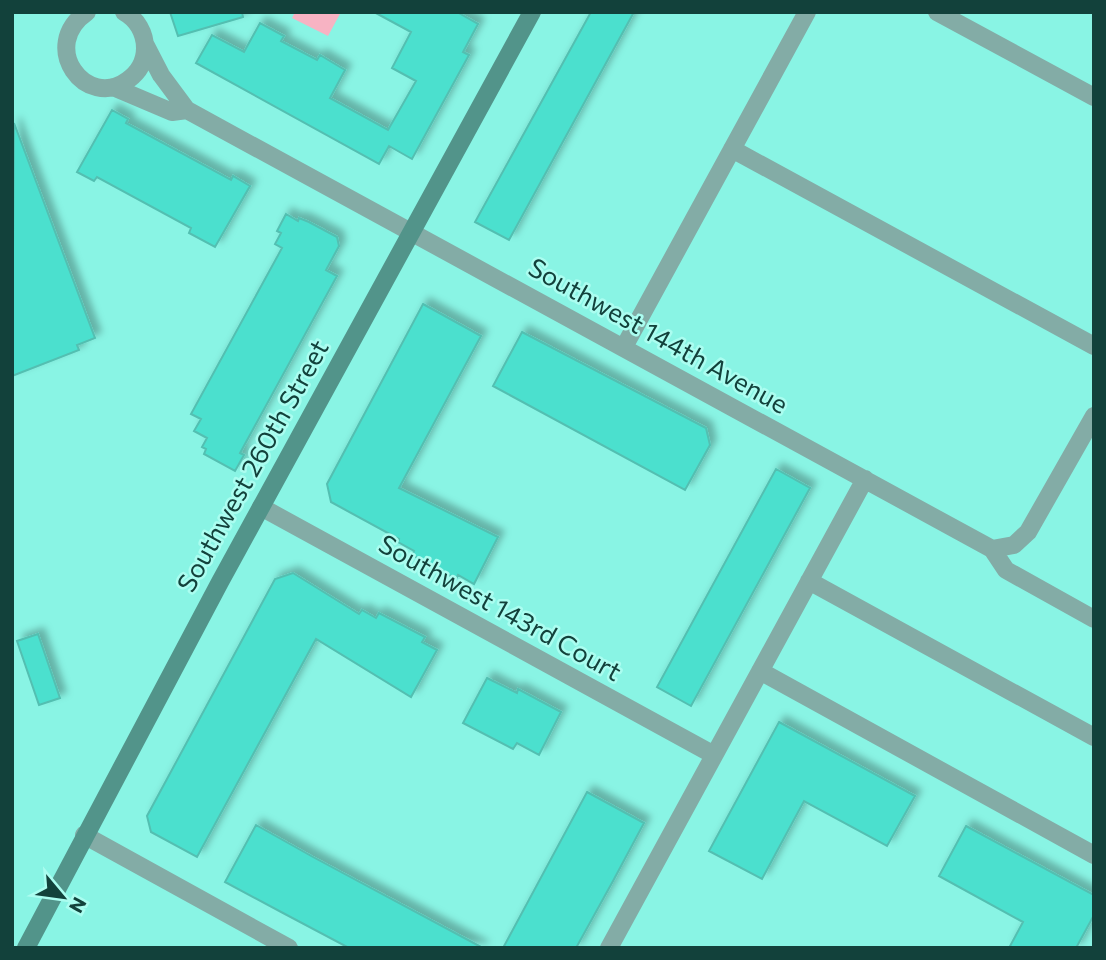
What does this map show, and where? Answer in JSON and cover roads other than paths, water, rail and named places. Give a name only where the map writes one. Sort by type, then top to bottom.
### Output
[{"type":"street","name":"Southwest 144th Avenue","points":[[87,12],[71,28],[65,49],[78,77],[88,84],[113,87],[172,112],[187,110]]},
{"type":"street","name":"Southwest 260th Street","points":[[26,948],[261,507],[532,12]]},
{"type":"street","points":[[624,347],[807,12]]},
{"type":"street","points":[[937,12],[1094,97]]},
{"type":"street","name":"Southwest 144th Avenue","points":[[126,13],[137,22],[161,75],[181,98],[187,110],[992,549],[1006,570],[1094,619]]},
{"type":"street","points":[[113,87],[124,83],[141,67],[145,44]]},
{"type":"street","points":[[732,149],[1094,346]]},
{"type":"street","points":[[992,549],[1014,545],[1028,532],[1094,416]]},
{"type":"street","points":[[608,948],[865,479]]},
{"type":"street","name":"Southwest 143rd Court","points":[[261,507],[714,755]]},
{"type":"street","points":[[809,582],[1094,737]]},
{"type":"street","points":[[760,671],[1094,855]]},
{"type":"street","points":[[85,835],[289,948]]}]
